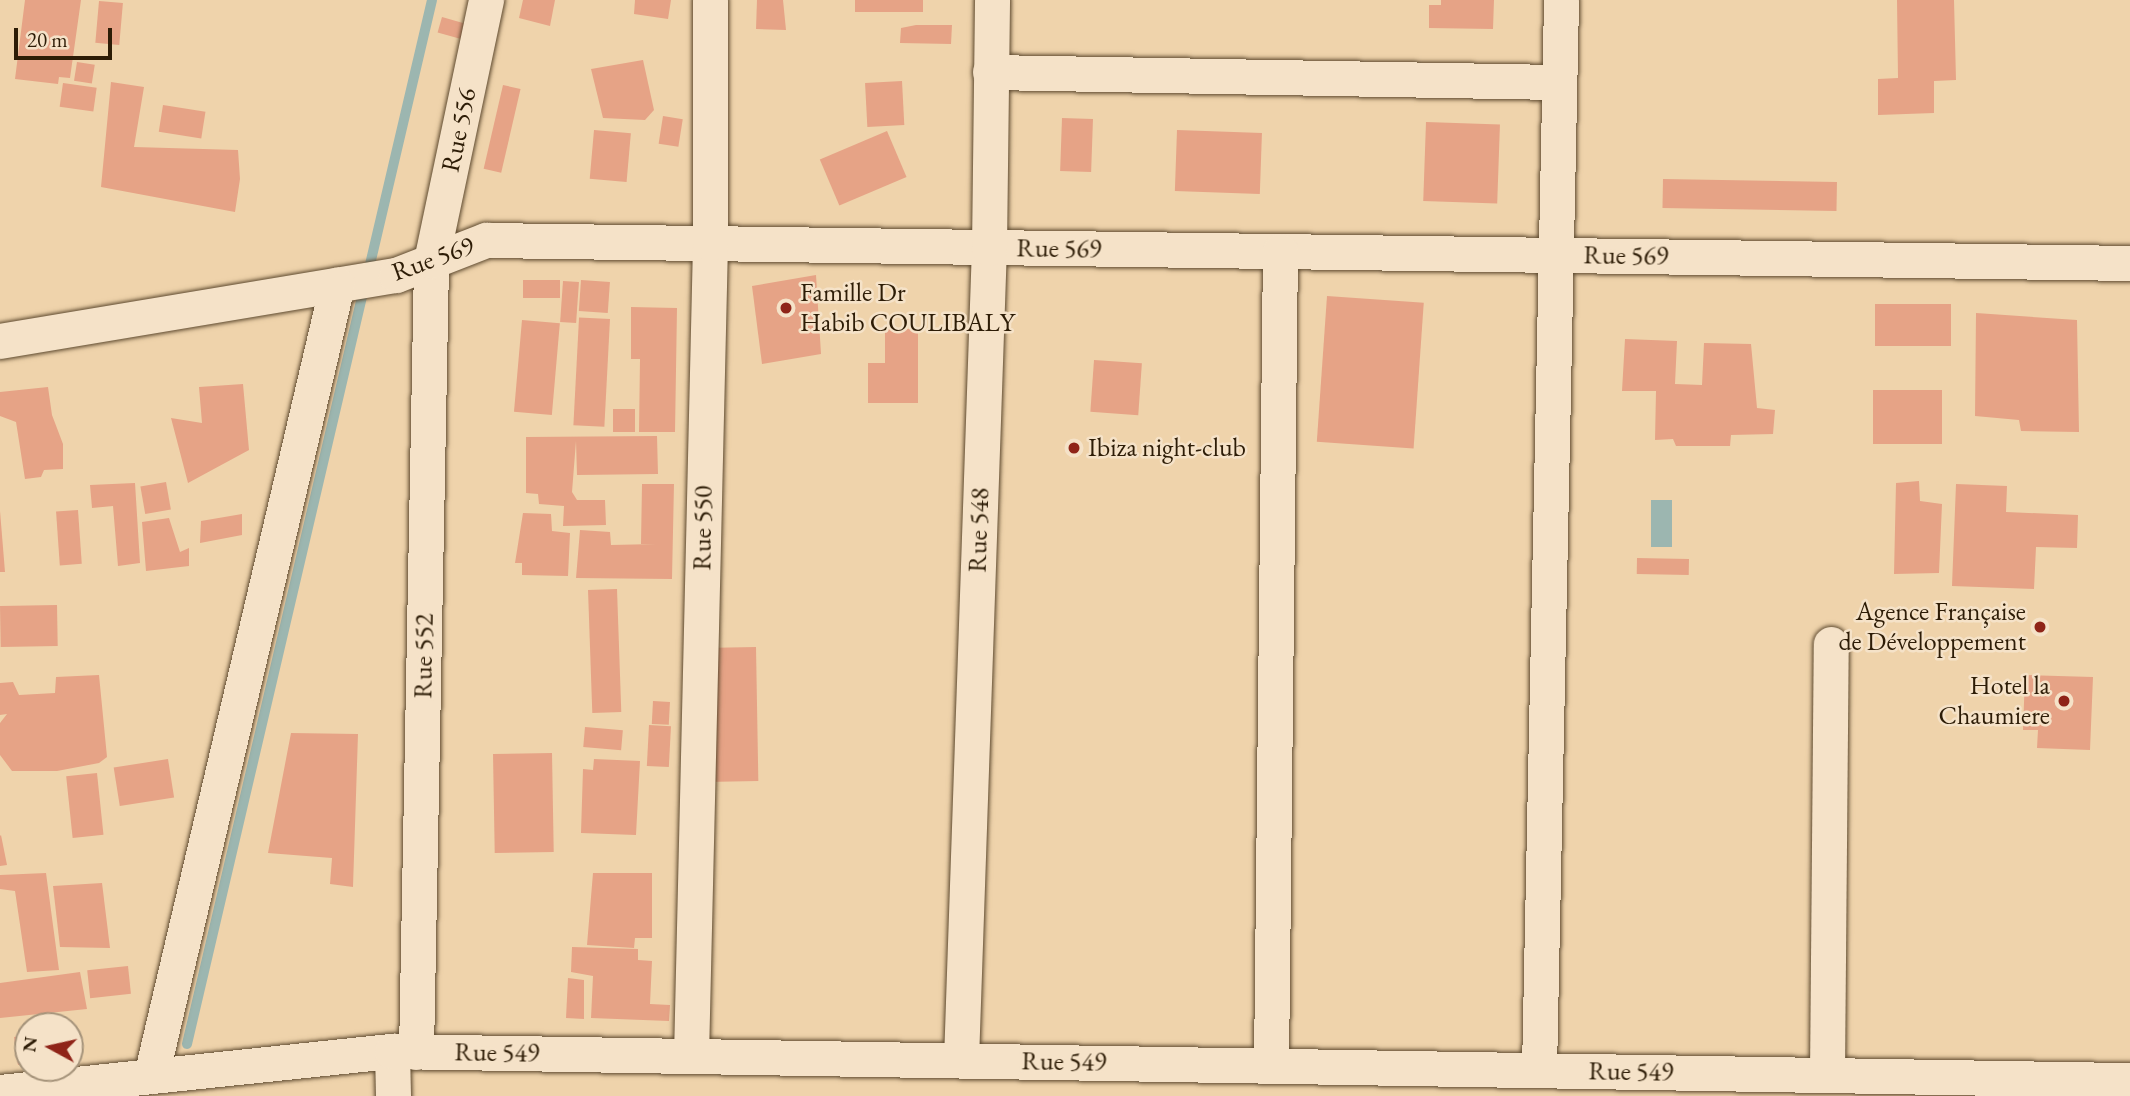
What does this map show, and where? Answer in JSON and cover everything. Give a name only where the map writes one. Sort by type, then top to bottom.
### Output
[{"type":"street","name":"Rue 556","points":[[432,261],[486,0]]},
{"type":"street","name":"Rue 550","points":[[691,1056],[710,243],[710,0]]},
{"type":"street","name":"Rue 548","points":[[961,1060],[989,248],[992,0]]},
{"type":"street","points":[[1539,1070],[1561,0]]},
{"type":"street","points":[[990,72],[1559,82]]},
{"type":"street","name":"Rue 569","points":[[0,341],[396,275],[486,240],[2130,263]]},
{"type":"street","points":[[1271,1066],[1280,251]]},
{"type":"street","name":"Rue 552","points":[[393,1096],[405,1051],[432,261]]},
{"type":"street","points":[[151,1076],[337,285]]},
{"type":"street","points":[[1827,1074],[1831,644]]},
{"type":"street","name":"Rue 549","points":[[0,1092],[405,1051],[2130,1080]]},
{"type":"water","points":[[1651,500],[1672,500],[1672,547],[1651,547]]},
{"type":"building","points":[[25,0],[81,0],[70,78],[59,77],[58,84],[15,79]]},
{"type":"building","points":[[523,0],[555,0],[550,26],[519,18]]},
{"type":"building","points":[[635,0],[671,0],[668,19],[634,14]]},
{"type":"building","points":[[757,0],[783,0],[786,30],[756,29]]},
{"type":"building","points":[[855,0],[923,0],[923,12],[855,12]]},
{"type":"building","points":[[1441,0],[1494,0],[1493,29],[1429,28],[1429,5],[1441,5]]},
{"type":"building","points":[[1897,0],[1954,0],[1956,80],[1934,81],[1934,113],[1878,115],[1878,79],[1898,78]]},
{"type":"building","points":[[99,1],[123,3],[119,45],[95,43]]},
{"type":"building","points":[[442,17],[470,25],[465,40],[438,32]]},
{"type":"building","points":[[916,25],[952,25],[951,44],[900,43],[901,28]]},
{"type":"building","points":[[643,60],[654,110],[645,120],[603,118],[591,69]]},
{"type":"building","points":[[77,62],[95,65],[92,84],[74,81]]},
{"type":"building","points":[[902,81],[904,125],[867,127],[865,83]]},
{"type":"building","points":[[111,82],[144,87],[134,147],[238,150],[240,179],[235,212],[101,187]]},
{"type":"building","points":[[63,83],[97,88],[93,111],[60,107]]},
{"type":"building","points":[[503,85],[521,89],[501,173],[484,169]]},
{"type":"building","points":[[163,105],[205,112],[201,138],[159,132]]},
{"type":"building","points":[[663,116],[683,119],[678,147],[659,144]]},
{"type":"building","points":[[1062,118],[1093,119],[1091,172],[1060,171]]},
{"type":"building","points":[[1426,122],[1500,125],[1497,204],[1423,201]]},
{"type":"building","points":[[594,130],[631,133],[627,182],[590,179]]},
{"type":"building","points":[[1177,130],[1262,133],[1260,194],[1175,191]]},
{"type":"building","points":[[887,131],[907,177],[839,206],[820,160]]},
{"type":"building","points":[[1663,179],[1837,182],[1836,211],[1662,208]]},
{"type":"building","name":"Famille Dr Habib COULIBALY","points":[[816,275],[821,354],[762,364],[752,286]]},
{"type":"building","points":[[523,280],[560,280],[560,298],[523,298]]},
{"type":"building","points":[[581,280],[610,282],[608,313],[579,311]]},
{"type":"building","points":[[563,281],[579,282],[576,323],[560,322]]},
{"type":"building","points":[[1327,296],[1424,303],[1414,448],[1317,442]]},
{"type":"building","points":[[1875,304],[1951,304],[1951,346],[1875,346]]},
{"type":"building","points":[[631,307],[677,308],[675,432],[639,432],[640,359],[631,359]]},
{"type":"building","points":[[1976,313],[2077,320],[2079,432],[2021,431],[2019,420],[1975,416]]},
{"type":"building","points":[[579,317],[610,319],[604,427],[573,425]]},
{"type":"building","points":[[522,320],[560,323],[552,415],[514,412]]},
{"type":"building","points":[[885,329],[918,329],[918,403],[868,403],[868,363],[885,363]]},
{"type":"building","points":[[1625,339],[1677,341],[1675,384],[1702,385],[1704,343],[1751,344],[1757,408],[1775,410],[1773,434],[1731,435],[1730,446],[1676,446],[1673,439],[1655,440],[1656,391],[1622,391]]},
{"type":"building","points":[[1094,360],[1142,363],[1138,415],[1090,412]]},
{"type":"building","points":[[243,384],[249,450],[188,483],[171,418],[202,423],[199,387]]},
{"type":"building","points":[[48,387],[52,415],[63,444],[63,469],[44,470],[41,477],[25,479],[16,422],[0,416],[0,392]]},
{"type":"building","points":[[1873,390],[1942,390],[1942,444],[1873,444]]},
{"type":"building","points":[[613,409],[635,409],[635,432],[613,432]]},
{"type":"building","points":[[657,436],[658,474],[577,475],[576,441],[572,492],[577,500],[605,500],[606,525],[563,526],[564,506],[539,504],[538,494],[526,493],[526,437]]},
{"type":"building","points":[[1919,481],[1920,501],[1942,504],[1939,573],[1894,574],[1896,483]]},
{"type":"building","points":[[166,482],[171,510],[145,514],[140,487]]},
{"type":"building","points":[[135,483],[140,563],[118,566],[113,506],[92,508],[90,485]]},
{"type":"building","points":[[642,484],[674,484],[672,579],[576,578],[580,530],[610,532],[611,545],[656,544],[641,544]]},
{"type":"building","points":[[1956,484],[2007,486],[2006,512],[2078,515],[2077,548],[2036,547],[2034,589],[1952,586]]},
{"type":"building","points":[[78,510],[82,564],[60,565],[56,512]]},
{"type":"building","points":[[0,511],[5,572],[0,572]]},
{"type":"building","points":[[523,513],[551,514],[552,531],[570,533],[568,576],[522,575],[522,563],[515,563]]},
{"type":"building","points":[[242,514],[242,535],[200,543],[201,521]]},
{"type":"building","points":[[169,518],[180,552],[189,548],[189,566],[146,571],[142,522]]},
{"type":"building","points":[[1637,558],[1689,559],[1689,575],[1637,574]]},
{"type":"building","points":[[617,589],[621,712],[592,713],[588,590]]},
{"type":"building","points":[[57,605],[58,646],[1,647],[0,606]]},
{"type":"building","points":[[756,647],[758,781],[705,782],[703,648]]},
{"type":"building","points":[[99,675],[107,757],[99,763],[57,771],[12,771],[0,755],[0,723],[7,714],[0,715],[0,683],[13,682],[19,695],[55,693],[56,677]]},
{"type":"building","points":[[2025,675],[2093,677],[2090,750],[2037,748],[2038,730],[2023,730]]},
{"type":"building","points":[[653,701],[670,702],[669,725],[652,724]]},
{"type":"building","points":[[649,725],[671,726],[669,767],[647,766]]},
{"type":"building","points":[[585,727],[623,730],[621,750],[583,747]]},
{"type":"building","points":[[291,733],[358,734],[353,887],[330,884],[332,858],[268,853]]},
{"type":"building","points":[[552,753],[554,852],[495,853],[493,754]]},
{"type":"building","points":[[168,759],[174,798],[120,806],[114,768]]},
{"type":"building","points":[[594,759],[640,761],[636,835],[581,833],[583,769],[593,770]]},
{"type":"building","points":[[97,773],[103,835],[73,838],[66,776]]},
{"type":"building","points":[[0,836],[7,865],[0,866]]},
{"type":"building","points":[[46,873],[59,970],[27,972],[15,891],[0,889],[0,875]]},
{"type":"building","points":[[593,873],[652,873],[652,938],[635,938],[634,948],[587,945]]},
{"type":"building","points":[[102,883],[110,948],[60,947],[53,886]]},
{"type":"building","points":[[572,947],[638,949],[638,960],[652,961],[650,1004],[670,1005],[669,1021],[591,1018],[593,976],[571,972]]},
{"type":"building","points":[[128,966],[131,994],[90,998],[87,970]]},
{"type":"building","points":[[80,972],[87,1009],[14,1012],[14,1017],[0,1018],[0,983]]},
{"type":"building","points":[[568,978],[584,980],[584,1019],[566,1018]]},
{"type":"waterway","points":[[368,273],[432,0]]},
{"type":"waterway","points":[[187,1044],[364,288]]},
{"type":"place","name":"Famille Dr Habib COULIBALY","points":[[786,308]]},
{"type":"place","name":"Ibiza night-club","points":[[1074,448]]},
{"type":"place","name":"Agence Française de Développement","points":[[2040,627]]},
{"type":"place","name":"Hotel la Chaumiere","points":[[2064,701]]}]
